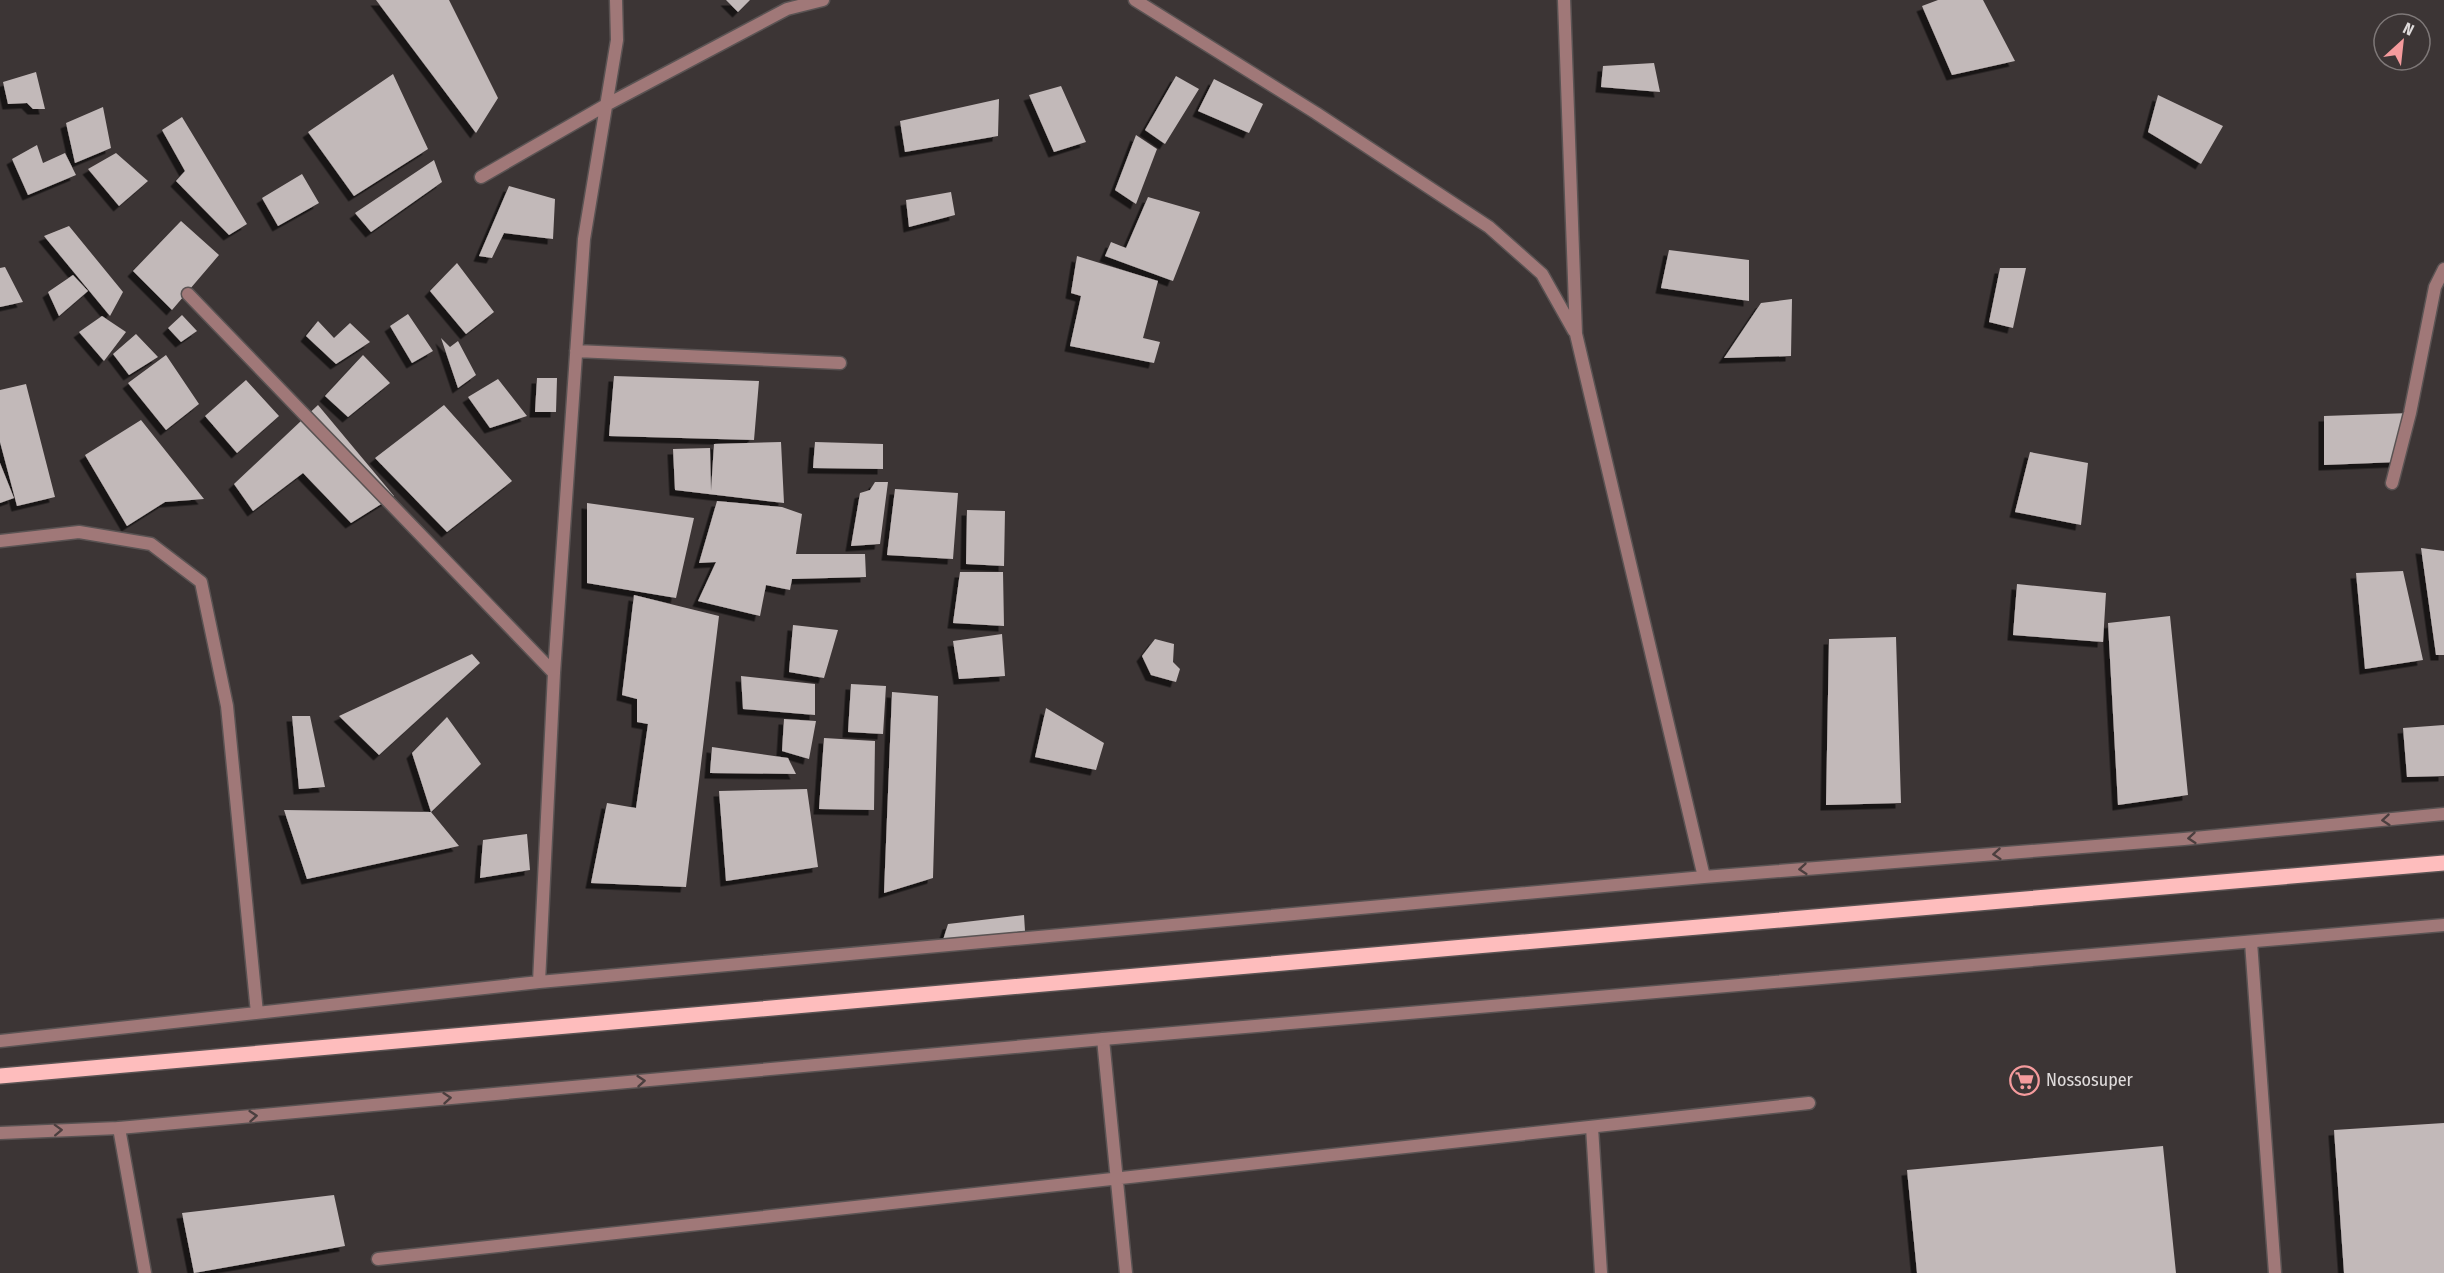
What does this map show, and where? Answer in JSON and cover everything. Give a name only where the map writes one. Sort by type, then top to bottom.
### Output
[{"type":"main road","points":[[0,1076],[2444,863]]},
{"type":"street","points":[[538,982],[554,673],[584,239],[617,40],[616,0]]},
{"type":"street","points":[[481,177],[606,105],[787,9],[823,0]]},
{"type":"street","points":[[1135,0],[1316,113],[1489,227],[1542,274],[1576,334]]},
{"type":"street","points":[[1564,0],[1576,334],[1704,877]]},
{"type":"street","points":[[2392,483],[2410,413],[2435,287],[2444,269]]},
{"type":"street","points":[[188,294],[554,673]]},
{"type":"street","points":[[576,351],[840,363]]},
{"type":"street","points":[[0,541],[79,532],[151,544],[201,582],[227,706],[257,1013]]},
{"type":"street","points":[[0,1041],[538,982],[1704,877],[2184,839],[2444,814]]},
{"type":"street","points":[[0,1133],[119,1128],[1103,1039],[2444,925]]},
{"type":"street","points":[[2251,942],[2275,1273]]},
{"type":"street","points":[[1103,1039],[1126,1273]]},
{"type":"street","points":[[378,1259],[1809,1103]]},
{"type":"street","points":[[1592,1127],[1601,1273]]},
{"type":"street","points":[[119,1128],[145,1273]]},
{"type":"building","points":[[376,0],[449,0],[498,98],[476,133]]},
{"type":"building","points":[[726,0],[750,0],[738,12]]},
{"type":"building","points":[[1938,0],[1983,0],[2015,61],[1952,75],[1922,6]]},
{"type":"building","points":[[1654,63],[1660,92],[1601,87],[1603,66]]},
{"type":"building","points":[[36,72],[45,109],[33,109],[27,103],[8,104],[3,82]]},
{"type":"building","points":[[393,74],[428,149],[354,196],[308,132]]},
{"type":"building","points":[[1176,76],[1199,89],[1165,144],[1145,130]]},
{"type":"building","points":[[1214,79],[1263,104],[1249,133],[1198,111]]},
{"type":"building","points":[[1061,86],[1086,142],[1054,152],[1029,95]]},
{"type":"building","points":[[2158,95],[2223,126],[2201,164],[2148,132]]},
{"type":"building","points":[[999,99],[998,136],[905,152],[900,121]]},
{"type":"building","points":[[103,107],[111,148],[75,163],[66,123]]},
{"type":"building","points":[[182,117],[247,224],[229,235],[176,181],[185,171],[162,130]]},
{"type":"building","points":[[1136,135],[1157,149],[1136,204],[1115,190]]},
{"type":"building","points":[[37,145],[43,163],[65,153],[76,175],[28,195],[12,159]]},
{"type":"building","points":[[116,153],[148,181],[119,206],[88,169]]},
{"type":"building","points":[[434,160],[442,182],[371,232],[355,213]]},
{"type":"building","points":[[302,174],[319,203],[278,226],[262,198]]},
{"type":"building","points":[[509,186],[555,199],[553,239],[504,233],[492,258],[479,256]]},
{"type":"building","points":[[951,192],[955,215],[909,227],[906,200]]},
{"type":"building","points":[[1148,197],[1200,212],[1173,281],[1105,256],[1111,242],[1126,248]]},
{"type":"building","points":[[181,221],[219,255],[172,310],[133,271]]},
{"type":"building","points":[[69,226],[123,292],[110,316],[44,236]]},
{"type":"building","points":[[1669,250],[1749,260],[1749,301],[1661,288]]},
{"type":"building","points":[[1077,256],[1158,281],[1143,338],[1160,342],[1154,363],[1070,346],[1081,296],[1071,293]]},
{"type":"building","points":[[457,263],[494,312],[466,334],[430,291]]},
{"type":"building","points":[[5,267],[23,302],[0,307],[0,268]]},
{"type":"building","points":[[2000,268],[2026,268],[2013,328],[1989,322]]},
{"type":"building","points":[[73,275],[88,291],[59,316],[48,292]]},
{"type":"building","points":[[1792,299],[1791,356],[1724,358],[1761,303]]},
{"type":"building","points":[[408,314],[433,351],[412,363],[390,326]]},
{"type":"building","points":[[182,315],[197,331],[181,342],[168,328]]},
{"type":"building","points":[[102,316],[126,332],[104,361],[79,332]]},
{"type":"building","points":[[318,321],[334,338],[350,323],[370,342],[336,364],[306,336]]},
{"type":"building","points":[[136,334],[158,357],[129,375],[113,354]]},
{"type":"building","points":[[441,338],[450,347],[458,341],[476,375],[458,388]]},
{"type":"building","points":[[166,355],[199,404],[166,430],[128,383]]},
{"type":"building","points":[[363,355],[390,383],[348,417],[325,396]]},
{"type":"building","points":[[614,376],[759,381],[754,440],[609,436]]},
{"type":"building","points":[[537,378],[557,378],[556,412],[535,412]]},
{"type":"building","points":[[498,379],[527,416],[490,428],[468,397]]},
{"type":"building","points":[[246,380],[279,416],[237,453],[205,416]]},
{"type":"building","points":[[26,384],[55,497],[17,506],[0,442],[0,390]]},
{"type":"building","points":[[318,405],[394,496],[351,523],[303,473],[253,511],[234,484]]},
{"type":"building","points":[[444,405],[512,481],[447,532],[375,458]]},
{"type":"building","points":[[2410,413],[2398,462],[2324,465],[2324,416]]},
{"type":"building","points":[[141,420],[204,499],[165,502],[127,526],[85,455]]},
{"type":"building","points":[[781,442],[784,503],[675,490],[673,449],[710,448],[711,491],[714,444]]},
{"type":"building","points":[[815,442],[883,444],[883,469],[813,468]]},
{"type":"building","points":[[2030,452],[2088,463],[2081,525],[2015,512]]},
{"type":"building","points":[[0,463],[14,498],[0,503]]},
{"type":"building","points":[[875,482],[888,482],[880,544],[851,546],[860,493],[870,490]]},
{"type":"building","points":[[895,489],[958,493],[953,559],[887,555]]},
{"type":"building","points":[[717,501],[782,507],[802,514],[796,554],[865,554],[866,577],[792,579],[790,590],[766,585],[760,616],[698,601],[716,562],[699,563]]},
{"type":"building","points":[[587,503],[694,518],[676,598],[587,583]]},
{"type":"building","points":[[967,510],[1005,511],[1004,566],[966,564]]},
{"type":"building","points":[[2421,548],[2444,551],[2444,655],[2436,655]]},
{"type":"building","points":[[2403,571],[2423,660],[2365,669],[2356,573]]},
{"type":"building","points":[[960,572],[1003,572],[1004,626],[953,623]]},
{"type":"building","points":[[2017,584],[2106,593],[2103,642],[2013,635]]},
{"type":"building","points":[[634,595],[719,616],[686,887],[591,883],[607,803],[636,808],[648,724],[637,722],[637,699],[622,695]]},
{"type":"building","points":[[2170,616],[2188,795],[2118,805],[2108,623]]},
{"type":"building","points":[[793,625],[838,630],[824,678],[789,672]]},
{"type":"building","points":[[1002,634],[1005,676],[959,679],[953,641]]},
{"type":"building","points":[[1896,637],[1901,803],[1826,805],[1829,639]]},
{"type":"building","points":[[1155,639],[1174,644],[1173,662],[1180,669],[1176,682],[1151,675],[1142,656]]},
{"type":"building","points":[[472,654],[480,663],[379,755],[339,716]]},
{"type":"building","points":[[741,676],[815,684],[815,715],[743,709]]},
{"type":"building","points":[[851,684],[886,686],[883,734],[848,732]]},
{"type":"building","points":[[892,692],[938,696],[933,878],[884,893]]},
{"type":"building","points":[[1046,708],[1104,743],[1096,770],[1035,757]]},
{"type":"building","points":[[292,716],[310,716],[325,787],[299,789]]},
{"type":"building","points":[[447,717],[481,764],[431,812],[412,753]]},
{"type":"building","points":[[784,719],[816,721],[809,759],[782,751]]},
{"type":"building","points":[[2444,725],[2444,776],[2407,777],[2403,728]]},
{"type":"building","points":[[824,738],[875,741],[874,810],[819,809]]},
{"type":"building","points":[[712,747],[788,758],[796,774],[710,773]]},
{"type":"building","points":[[807,789],[818,867],[726,881],[719,791]]},
{"type":"building","points":[[284,810],[431,812],[459,846],[307,879]]},
{"type":"building","points":[[527,834],[530,870],[480,878],[483,840]]},
{"type":"building","points":[[1024,915],[1025,931],[943,940],[948,924]]},
{"type":"building","points":[[2444,1123],[2444,1273],[2344,1273],[2334,1130]]},
{"type":"building","points":[[2163,1146],[2176,1273],[1917,1273],[1907,1170]]},
{"type":"building","points":[[334,1195],[345,1246],[194,1273],[182,1213]]},
{"type":"place","name":"Nossosuper","points":[[2025,1080]]}]
